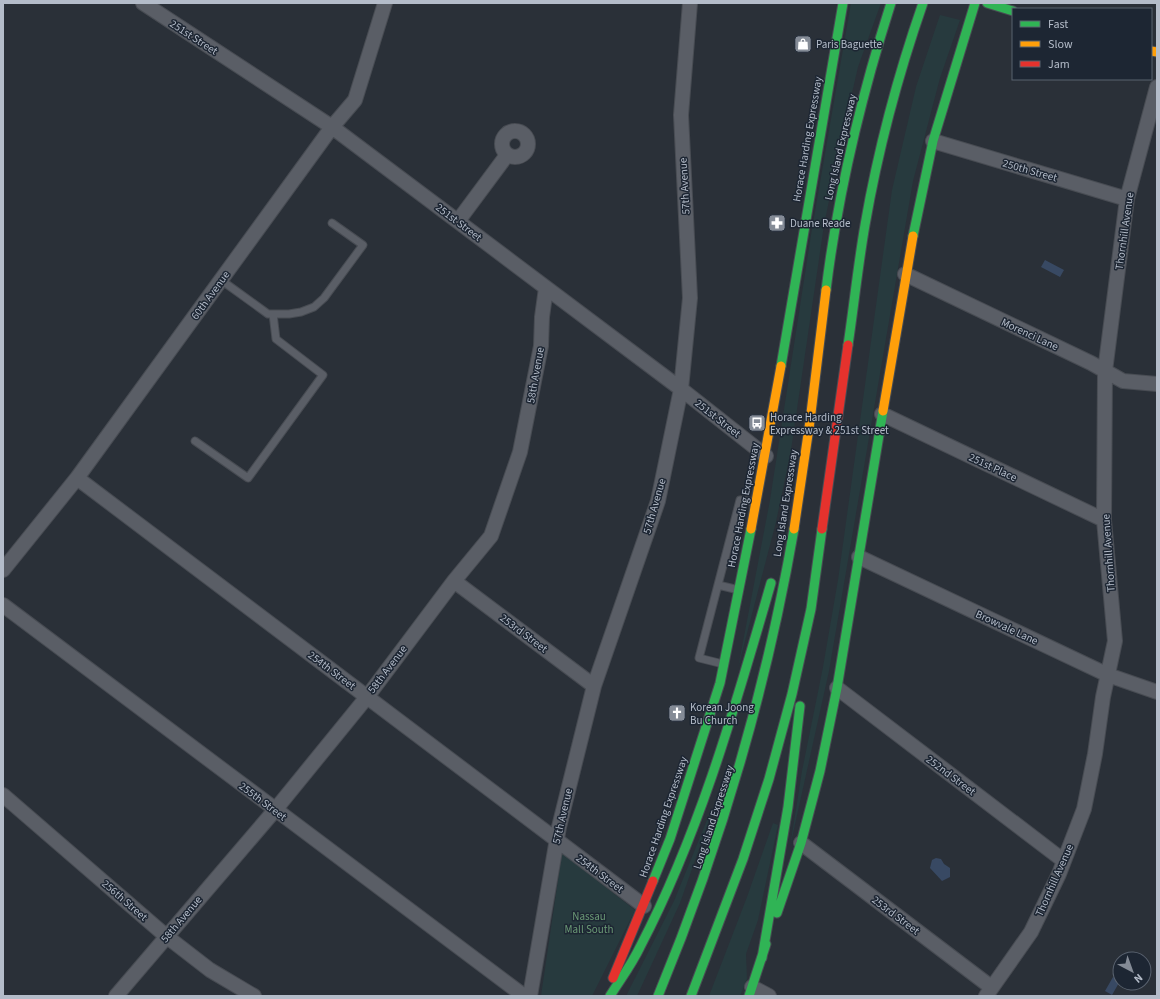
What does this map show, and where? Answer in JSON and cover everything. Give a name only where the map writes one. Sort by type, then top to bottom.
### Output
[{"type":"main road","name":"Horace Harding Expressway","points":[[606,996],[644,906],[670,839],[720,684],[766,456],[842,3]]},
{"type":"main road","name":"Long Island Expressway","points":[[658,996],[686,932],[715,852],[762,690],[781,603],[812,412],[837,217],[854,129],[877,46],[891,3]]},
{"type":"main road","points":[[762,958],[788,807],[811,609],[865,225],[884,135],[905,55],[922,3]]},
{"type":"main road","points":[[750,992],[801,843],[820,771],[837,688],[905,274],[933,141],[975,3]]},
{"type":"main road","points":[[986,3],[1012,11]]},
{"type":"main road","points":[[785,525],[812,412]]},
{"type":"main road","points":[[610,996],[640,948],[680,864],[721,753],[774,570]]},
{"type":"main road","points":[[691,996],[744,859],[769,779],[792,694],[811,609]]},
{"type":"street","name":"251st Street","points":[[143,3],[332,127],[681,389],[766,456]]},
{"type":"street","name":"60th Avenue","points":[[3,570],[77,478],[332,127],[354,100],[385,3]]},
{"type":"street","name":"57th Avenue","points":[[530,996],[556,840],[594,686],[658,501],[681,389],[690,298],[681,115],[690,3]]},
{"type":"street","name":"Thornhill Avenue","points":[[989,992],[1031,932],[1064,861],[1084,809],[1115,641],[1104,520],[1105,372],[1127,199],[1157,87]]},
{"type":"street","name":"250th Street","points":[[933,141],[1127,199]]},
{"type":"street","points":[[458,221],[507,155]]},
{"type":"street","name":"Morenci Lane","points":[[905,274],[1091,363],[1123,381],[1157,384]]},
{"type":"street","name":"58th Avenue","points":[[116,996],[275,810],[367,696],[490,536],[520,452],[541,346],[542,317],[546,288]]},
{"type":"street","name":"251st Place","points":[[882,414],[1104,520]]},
{"type":"street","name":"254th Street","points":[[77,478],[644,906]]},
{"type":"street","name":"Browvale Lane","points":[[859,557],[1108,674],[1157,692]]},
{"type":"street","name":"253rd Street","points":[[454,581],[594,686]]},
{"type":"street","name":"255th Street","points":[[3,605],[524,996]]},
{"type":"street","name":"252nd Street","points":[[837,688],[1064,861]]},
{"type":"street","name":"256th Street","points":[[3,795],[166,936],[210,970],[254,996]]},
{"type":"street","name":"253rd Street","points":[[801,843],[989,992]]},
{"type":"street","points":[[750,992],[769,996]]},
{"type":"lane","points":[[220,280],[268,314],[289,314],[314,307],[324,298],[363,245],[332,223]]},
{"type":"lane","points":[[195,441],[248,478],[323,375],[276,339],[273,314]]},
{"type":"lane","points":[[724,664],[699,658],[740,500],[757,502]]},
{"type":"lane","points":[[718,585],[739,590]]},
{"type":"green space","points":[[851,3],[881,3],[858,67],[846,119],[824,225],[791,450],[776,522],[738,668],[770,500],[811,235]]},
{"type":"green space","points":[[940,15],[960,20],[940,78],[913,181],[829,671],[790,847],[802,771],[823,667],[838,580],[892,190],[916,87]]},
{"type":"green space","points":[[709,815],[711,815],[680,903],[637,996],[626,996],[674,901]]},
{"type":"green space","points":[[773,823],[778,825],[758,920],[746,954],[747,979],[740,996],[709,996],[747,897]]},
{"type":"green space","name":"Nassau Mall South","points":[[562,853],[635,910],[592,996],[541,996]]},
{"type":"water","points":[[1045,260],[1064,270],[1060,277],[1041,267]]},
{"type":"water","points":[[936,858],[941,859],[944,864],[950,868],[950,877],[942,881],[930,868],[932,860]]},
{"type":"water","points":[[1112,979],[1112,991],[1114,991],[1112,995],[1105,991]]},
{"type":"traffic: fast","points":[[781,366],[843,3]]},
{"type":"traffic: fast","points":[[826,290],[837,217],[860,109],[891,3]]},
{"type":"traffic: fast","points":[[848,345],[870,197],[882,141],[905,58],[923,3]]},
{"type":"traffic: fast","points":[[913,236],[933,141],[975,3]]},
{"type":"traffic: fast","points":[[987,3],[1012,11]]},
{"type":"traffic: fast","points":[[777,913],[801,843],[820,771],[837,688],[883,411]]},
{"type":"traffic: fast","points":[[653,881],[670,839],[720,683],[751,529]]},
{"type":"traffic: fast","points":[[658,996],[702,882],[739,766],[770,649],[794,529]]},
{"type":"traffic: fast","points":[[691,996],[743,859],[769,779],[792,694],[811,609],[822,529]]},
{"type":"traffic: fast","points":[[610,996],[637,953],[681,859],[730,722],[771,583]]},
{"type":"traffic: fast","points":[[762,958],[788,807],[800,706]]},
{"type":"traffic: fast","points":[[749,996],[766,944]]},
{"type":"traffic: slow","points":[[1152,51],[1157,52]]},
{"type":"traffic: slow","points":[[883,411],[913,236]]},
{"type":"traffic: slow","points":[[794,529],[810,421],[826,290]]},
{"type":"traffic: slow","points":[[751,529],[781,366]]},
{"type":"traffic: jam","points":[[822,529],[848,345]]},
{"type":"traffic: jam","points":[[613,978],[653,881]]},
{"type":"place","name":"Paris Baguette","points":[[803,44]]},
{"type":"place","name":"Duane Reade","points":[[777,223]]},
{"type":"place","name":"Horace Harding Expressway & 251st Street","points":[[757,423]]},
{"type":"place","name":"Korean Joong Bu Church","points":[[677,713]]}]
